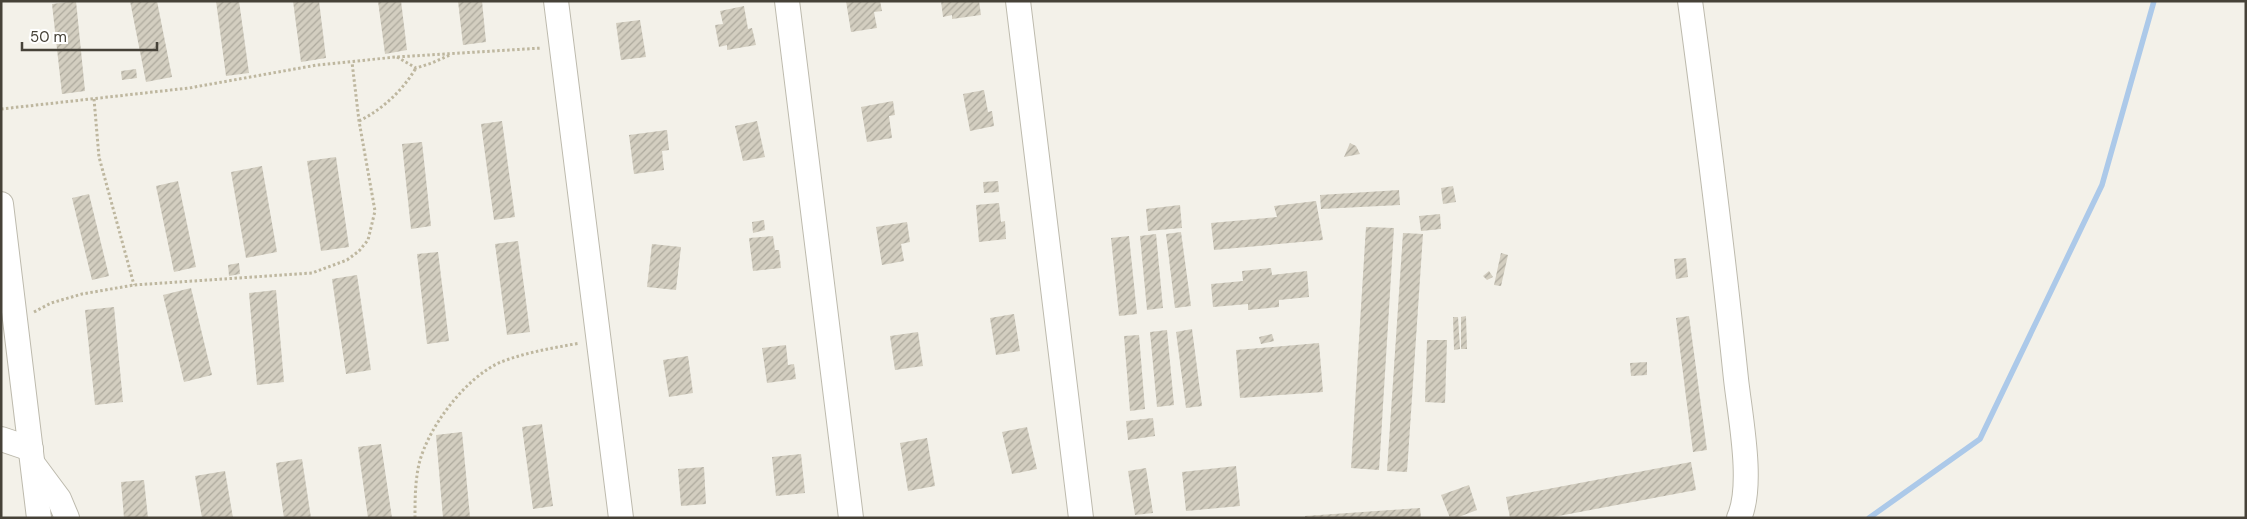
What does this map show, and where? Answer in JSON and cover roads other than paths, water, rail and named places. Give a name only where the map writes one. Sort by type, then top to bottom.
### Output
[{"type":"lane","points":[[556,1],[621,518]]},
{"type":"lane","points":[[787,1],[851,518]]},
{"type":"lane","points":[[1018,1],[1081,518]]},
{"type":"lane","points":[[1690,1],[1724,254],[1744,460],[1744,506],[1739,518]]},
{"type":"lane","points":[[1,204],[39,518]]},
{"type":"lane","points":[[1,439],[32,456],[59,499],[67,518]]},
{"type":"waterway","points":[[1869,518],[1980,439],[2102,185],[2154,1]]}]
